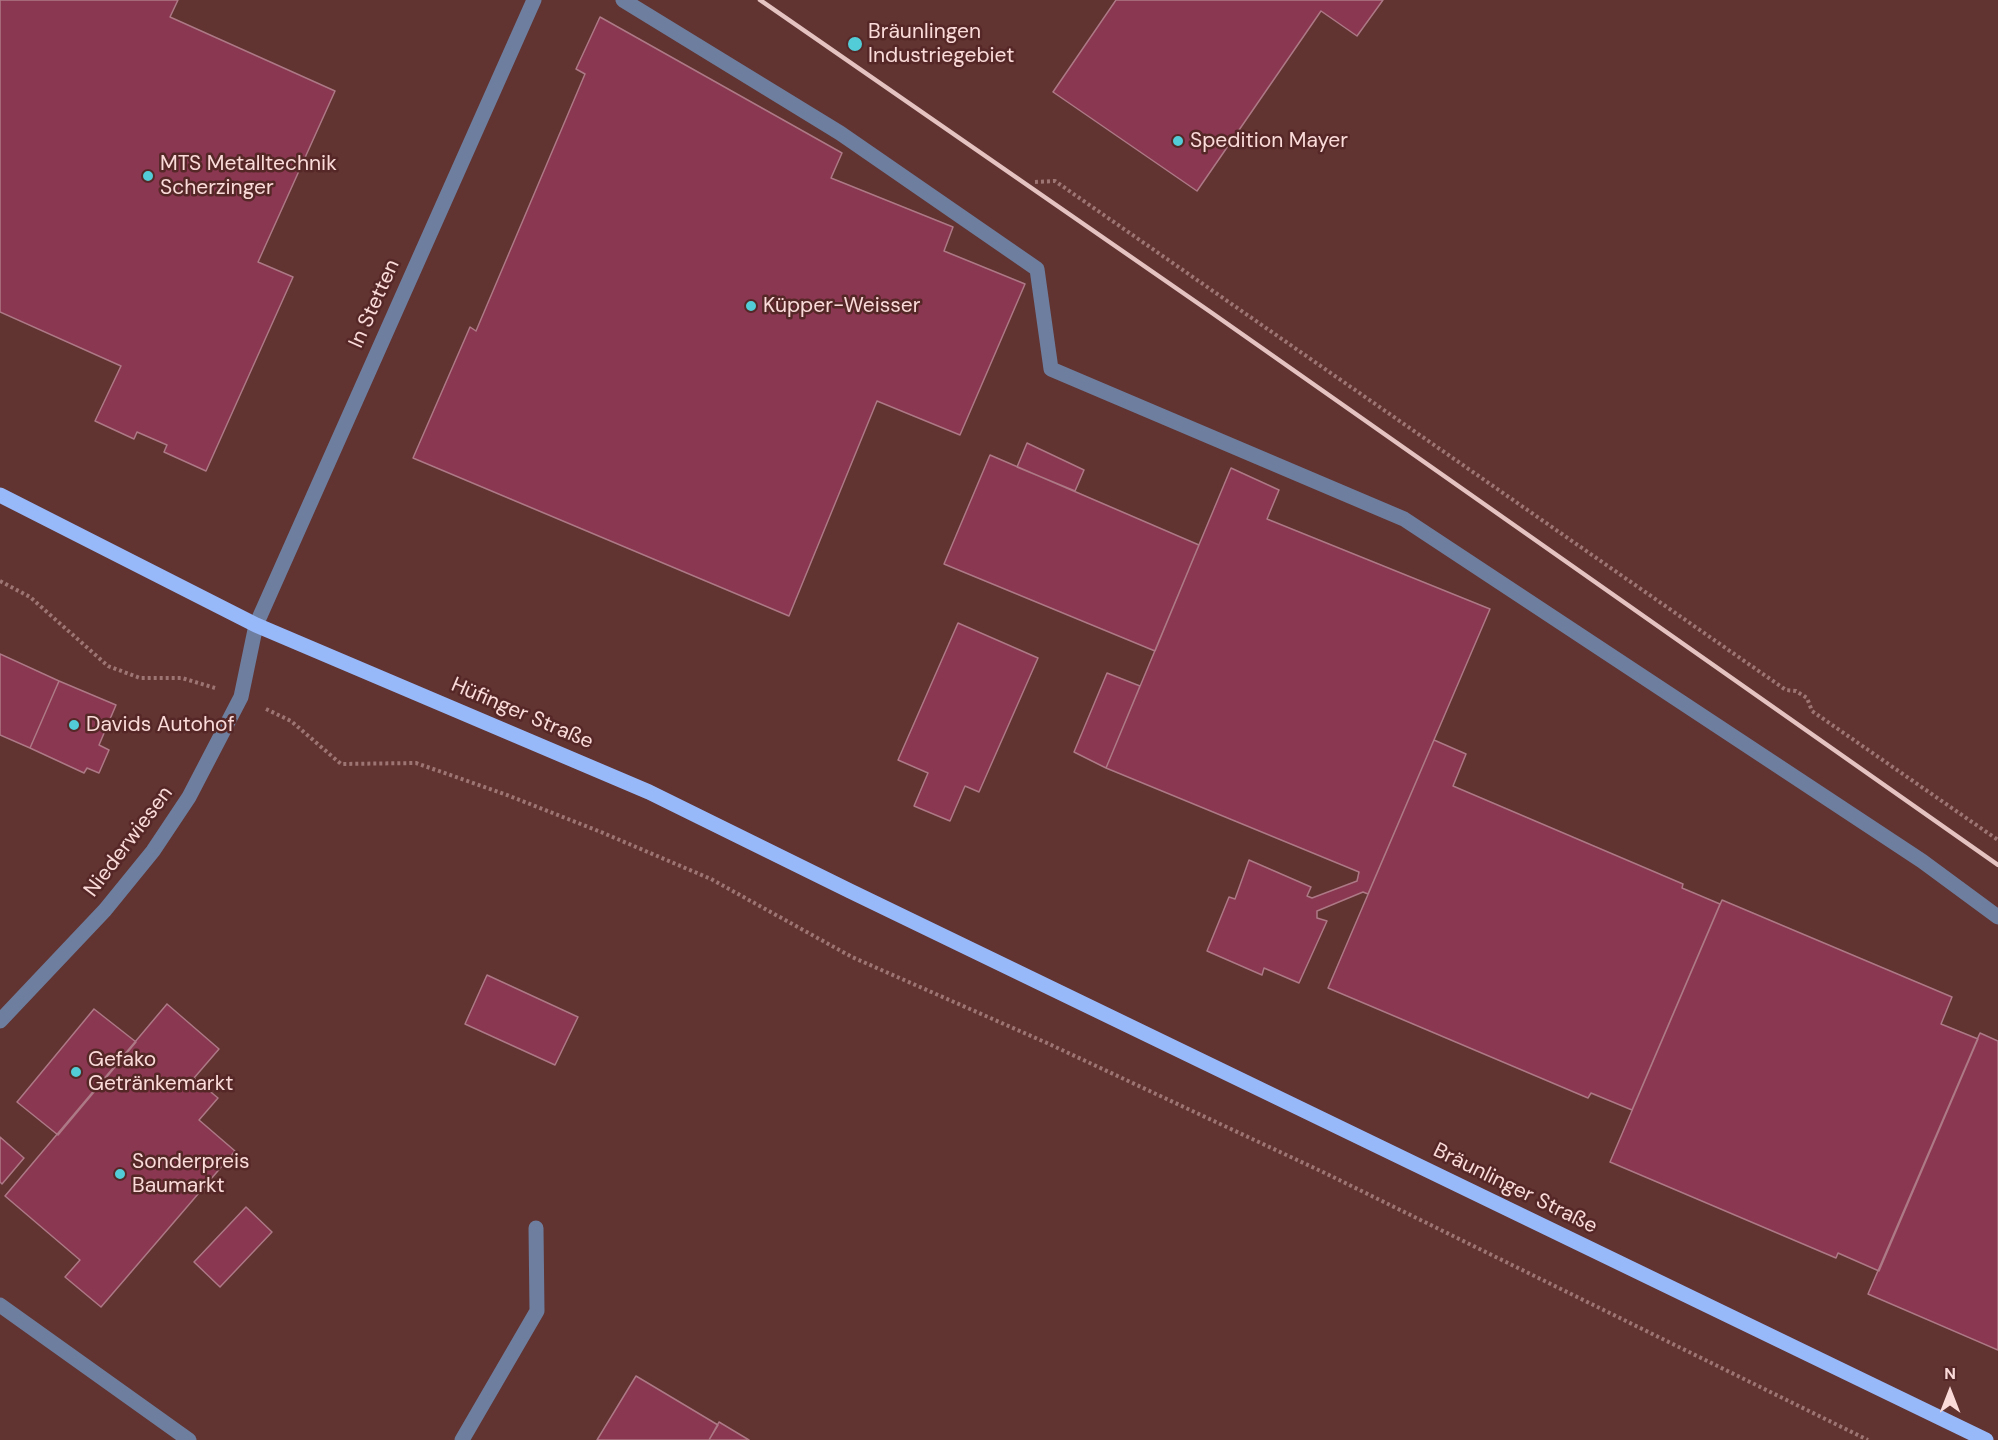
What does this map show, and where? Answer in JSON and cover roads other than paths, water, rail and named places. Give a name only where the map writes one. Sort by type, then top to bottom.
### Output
[{"type":"main road","name":"Hüfinger Straße","points":[[0,495],[256,625],[649,792],[1026,977]]},
{"type":"main road","name":"Bräunlinger Straße","points":[[1026,977],[1986,1440]]},
{"type":"street","name":"In Stetten","points":[[256,625],[534,0]]},
{"type":"street","points":[[623,0],[840,133],[1037,269],[1051,369],[1404,519],[1922,861],[1998,917]]},
{"type":"street","name":"Niederwiesen","points":[[0,1022],[105,910],[153,851],[189,797],[242,697],[256,625]]},
{"type":"street","points":[[462,1440],[537,1311],[536,1228]]},
{"type":"street","points":[[0,1305],[189,1440]]},
{"type":"railway","points":[[760,0],[1212,313],[1998,865]]},
{"type":"place","name":"Bräunlingen Industriegebiet","points":[[855,44]]},
{"type":"place","name":"Spedition Mayer","points":[[1178,141]]},
{"type":"place","name":"MTS Metalltechnik Scherzinger","points":[[148,176]]},
{"type":"place","name":"Küpper-Weisser","points":[[751,306]]},
{"type":"place","name":"Davids Autohof","points":[[74,725]]},
{"type":"place","name":"Gefako Getränkemarkt","points":[[76,1072]]},
{"type":"place","name":"Sonderpreis Baumarkt","points":[[120,1174]]}]
